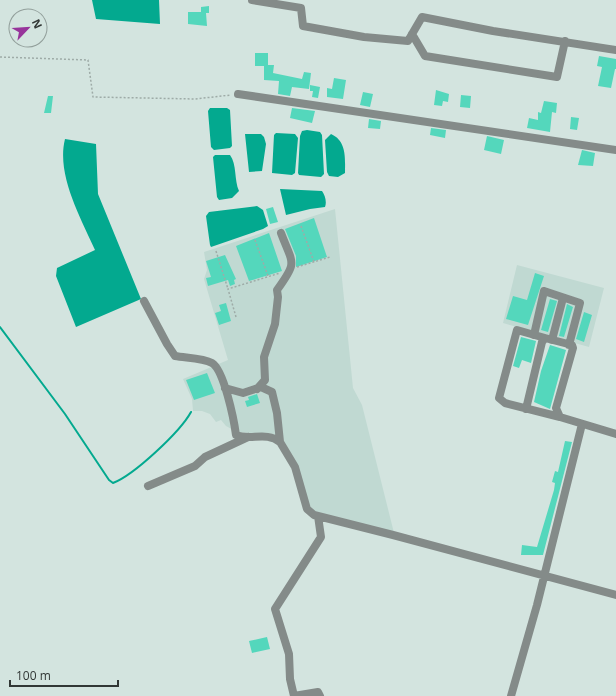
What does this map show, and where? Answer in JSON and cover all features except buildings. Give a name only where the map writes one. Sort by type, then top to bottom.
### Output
[{"type":"street","points":[[252,0],[301,8],[304,26],[364,37],[408,41],[422,17],[616,50]]},
{"type":"street","points":[[412,34],[425,56],[557,77],[565,41]]},
{"type":"street","points":[[238,94],[616,150]]},
{"type":"street","points":[[257,389],[265,380],[264,358],[275,324],[278,297],[277,290],[291,269],[292,264],[281,233]]},
{"type":"street","points":[[534,335],[544,291],[580,303],[569,345]]},
{"type":"street","points":[[526,409],[542,342],[549,339],[563,298]]},
{"type":"street","points":[[144,301],[167,344],[176,356],[211,362],[218,367],[225,388],[236,434],[241,437],[269,436],[280,442]]},
{"type":"street","points":[[560,417],[556,408],[573,348],[569,345],[517,330],[499,398],[505,403],[560,417],[616,434]]},
{"type":"street","points":[[225,388],[243,393],[261,388],[272,392],[276,408],[280,442],[295,467],[308,509],[312,514],[616,595]]},
{"type":"street","points":[[511,696],[537,606],[543,576],[582,424]]},
{"type":"street","points":[[148,486],[195,466],[205,457],[248,436]]},
{"type":"street","points":[[318,516],[321,537],[275,609],[289,654],[290,679],[294,696],[318,692],[320,696]]},
{"type":"path","points":[[0,57],[88,60],[93,97],[195,99],[238,94]]},
{"type":"path","points":[[301,226],[314,262]]},
{"type":"path","points":[[255,240],[268,276]]},
{"type":"path","points":[[216,251],[236,317]]},
{"type":"path","points":[[228,289],[330,257]]},
{"type":"shaded area","points":[[92,0],[159,0],[160,24],[96,19]]},
{"type":"shaded area","points":[[210,108],[227,108],[230,110],[232,146],[230,148],[214,150],[211,147],[208,111]]},
{"type":"shaded area","points":[[307,130],[320,132],[322,135],[324,174],[321,177],[299,175],[298,173],[300,136],[302,131]]},
{"type":"shaded area","points":[[276,133],[295,134],[298,138],[295,173],[292,175],[272,173],[274,135]]},
{"type":"shaded area","points":[[245,134],[261,134],[264,137],[266,144],[262,171],[249,172]]},
{"type":"shaded area","points":[[331,134],[340,141],[344,151],[345,173],[338,177],[329,176],[327,172],[325,140]]},
{"type":"shaded area","points":[[65,139],[96,144],[98,194],[141,299],[76,327],[56,276],[57,268],[95,250],[71,196],[67,182],[63,153]]},
{"type":"shaded area","points":[[215,155],[230,155],[232,159],[235,167],[236,182],[239,191],[232,198],[219,200],[217,197],[213,157]]},
{"type":"shaded area","points":[[280,189],[322,191],[326,203],[325,207],[286,215]]},
{"type":"shaded area","points":[[257,206],[263,210],[268,226],[211,247],[206,216],[209,212]]},
{"type":"shaded area","points":[[335,209],[353,388],[362,405],[394,533],[313,513],[281,441],[261,434],[237,432],[226,426],[221,420],[216,422],[210,414],[202,411],[193,411],[192,399],[183,379],[228,360],[204,279],[207,270],[204,252]]},
{"type":"shaded area","points":[[517,265],[604,288],[589,347],[503,323]]},
{"type":"waterway","points":[[0,327],[65,414],[109,480],[113,483],[132,471],[156,452],[177,430],[191,412]]}]
